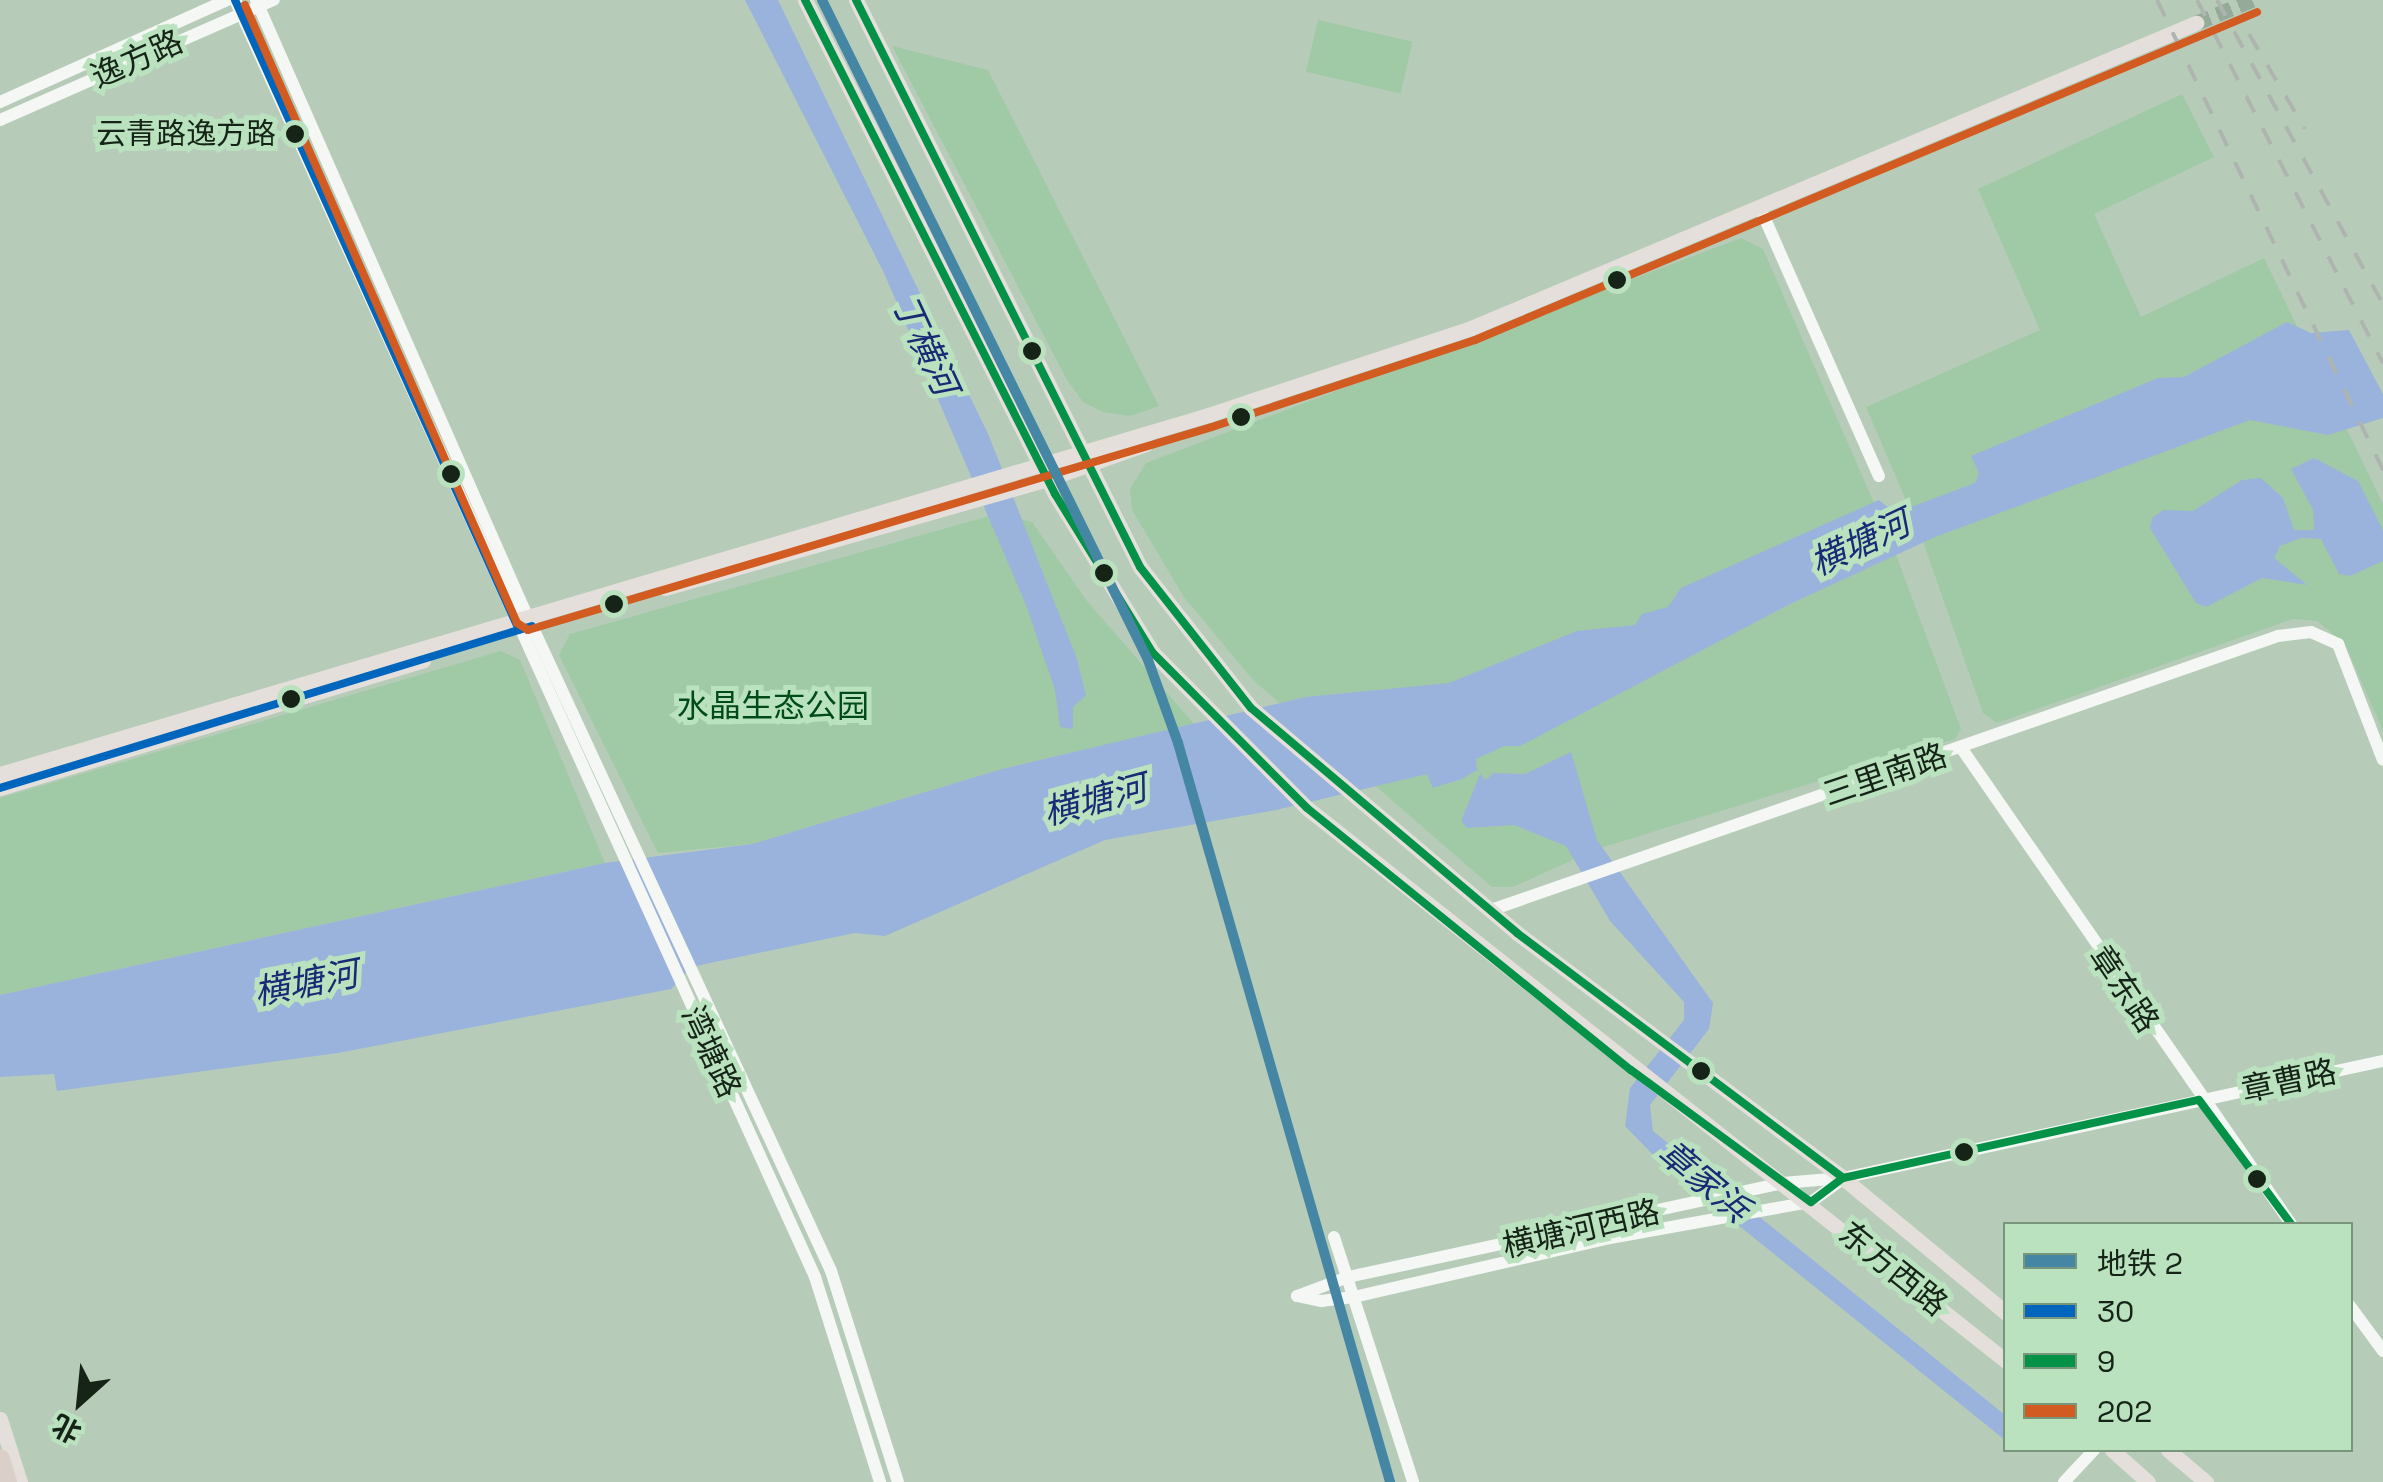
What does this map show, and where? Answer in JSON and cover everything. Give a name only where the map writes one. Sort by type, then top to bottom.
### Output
[{"type":"highway","points":[[0,1459],[5,1482]]},
{"type":"highway","points":[[0,1474],[5,1482]]},
{"type":"main road","points":[[804,0],[1044,472]]},
{"type":"main road","points":[[856,0],[1084,459]]},
{"type":"main road","points":[[0,774],[1044,472],[1472,336],[1736,228],[1761,210],[2196,23]]},
{"type":"main road","name":"东方西路","points":[[1084,459],[1140,567],[1251,708],[1491,910],[1660,1044],[1843,1178],[2003,1311]]},
{"type":"main road","name":"东方西路","points":[[1044,472],[1153,653],[1212,718],[1308,808],[1666,1097],[1811,1202],[2003,1359]]},
{"type":"main road","points":[[0,788],[523,624]]},
{"type":"main road","points":[[0,1418],[20,1482]]},
{"type":"main road","points":[[0,1446],[5,1482]]},
{"type":"main road","points":[[2114,1452],[2148,1482]]},
{"type":"main road","points":[[2170,1452],[2206,1482]]},
{"type":"street","name":"逸方路","points":[[0,102],[227,0]]},
{"type":"street","name":"逸方路","points":[[0,120],[238,7],[274,0]]},
{"type":"street","points":[[258,3],[523,624]]},
{"type":"street","points":[[238,7],[523,624],[634,842],[831,1272],[898,1482]]},
{"type":"street","points":[[1761,210],[1879,476]]},
{"type":"street","name":"湾塘路","points":[[523,624],[617,848],[815,1277],[880,1482]]},
{"type":"street","name":"三里南路","points":[[1491,910],[2278,636],[2312,632],[2338,644],[2383,760]]},
{"type":"street","name":"章东路","points":[[1962,749],[2199,1100],[2290,1222]]},
{"type":"street","name":"章曹路","points":[[1843,1178],[2383,1062]]},
{"type":"street","name":"横塘河西路","points":[[1843,1178],[1811,1202],[1725,1221],[1610,1238],[1354,1297],[1321,1301],[1297,1296],[1348,1277],[1782,1182],[1843,1178]]},
{"type":"street","points":[[1334,1237],[1413,1482]]},
{"type":"street","points":[[2353,1310],[2383,1350]]},
{"type":"street","points":[[2064,1482],[2092,1452]]},
{"type":"green space","points":[[1318,20],[1413,42],[1401,93],[1306,72]]},
{"type":"green space","points":[[892,46],[988,70],[1159,406],[1130,416],[1103,412],[1083,402],[1067,380]]},
{"type":"green space","points":[[2182,94],[2214,157],[2094,214],[2141,317],[2264,258],[2383,504],[2383,731],[2345,644],[2317,621],[2293,619],[1997,723],[1983,713],[1920,533],[1866,407],[2040,330],[1978,189]]},
{"type":"green space","points":[[1741,238],[1763,249],[1892,544],[1961,729],[1955,739],[1597,849],[1513,887],[1492,887],[1253,680],[1184,597],[1132,510],[1130,489],[1146,463]]},
{"type":"green space","name":"水晶生态公园","points":[[1000,513],[1032,522],[1087,601],[1194,724],[1002,769],[752,844],[658,853],[559,655],[570,634]]},
{"type":"green space","points":[[501,651],[520,660],[605,863],[0,995],[0,798]]},
{"type":"water","name":"丁横河","points":[[745,0],[778,0],[989,436],[1077,659],[1086,695],[1073,707],[1073,729],[1060,727],[1055,690],[1026,605],[884,273]]},
{"type":"water","name":"横塘河","points":[[2287,322],[2311,333],[2349,330],[2383,394],[2383,418],[2328,435],[2250,420],[1935,537],[1788,605],[1520,746],[1504,746],[1476,759],[1477,770],[1462,779],[1433,788],[1427,774],[1276,810],[1105,840],[885,936],[855,933],[691,967],[671,989],[338,1053],[57,1091],[54,1074],[0,1077],[0,995],[605,863],[752,844],[1002,769],[1306,697],[1449,683],[1577,631],[1635,625],[1642,614],[1668,607],[1681,588],[1879,500],[1895,513],[1975,483],[1979,473],[1971,456],[2158,378],[2184,377]]},
{"type":"water","points":[[2314,458],[2358,481],[2383,530],[2383,561],[2350,576],[2339,574],[2321,539],[2301,538],[2280,546],[2274,558],[2307,585],[2262,578],[2206,607],[2196,603],[2150,528],[2152,518],[2163,510],[2193,511],[2242,480],[2261,478],[2283,498],[2294,530],[2314,530],[2313,510],[2291,469]]},
{"type":"water","name":"章家浜","points":[[1571,752],[1597,840],[1713,1003],[1709,1029],[1650,1105],[1653,1131],[2003,1413],[2003,1438],[1661,1163],[1625,1126],[1630,1088],[1684,1020],[1684,1002],[1610,921],[1566,846],[1514,825],[1467,828],[1461,821],[1480,774],[1486,780],[1493,773],[1525,774]]},
{"type":"tunnel","points":[[2196,23],[2252,0]]},
{"type":"railway","points":[[2157,0],[2383,470]]},
{"type":"railway","points":[[2197,0],[2383,363]]},
{"type":"railway","points":[[2217,0],[2383,305]]},
{"type":"railway","points":[[2249,34],[2305,129]]},
{"type":"metro line","name":"2","points":[[822,0],[1148,660],[1178,743],[1390,1482]]},
{"type":"transit line","name":"30","points":[[235,0],[519,630]]},
{"type":"transit line","name":"9","points":[[805,0],[1055,494],[1153,653],[1307,808],[1631,1070],[1811,1202],[1843,1178],[2199,1100]]},
{"type":"transit line","name":"9","points":[[856,0],[1140,567],[1251,708],[1517,933],[1843,1178]]},
{"type":"transit line","name":"202","points":[[245,5],[517,623],[528,630],[1212,427],[1475,340],[2257,12]]},
{"type":"transit line","name":"30","points":[[0,788],[532,626]]},
{"type":"transit line","name":"9","points":[[2199,1100],[2290,1222]]},
{"type":"place","name":"云青路逸方路","points":[[295,134]]}]
